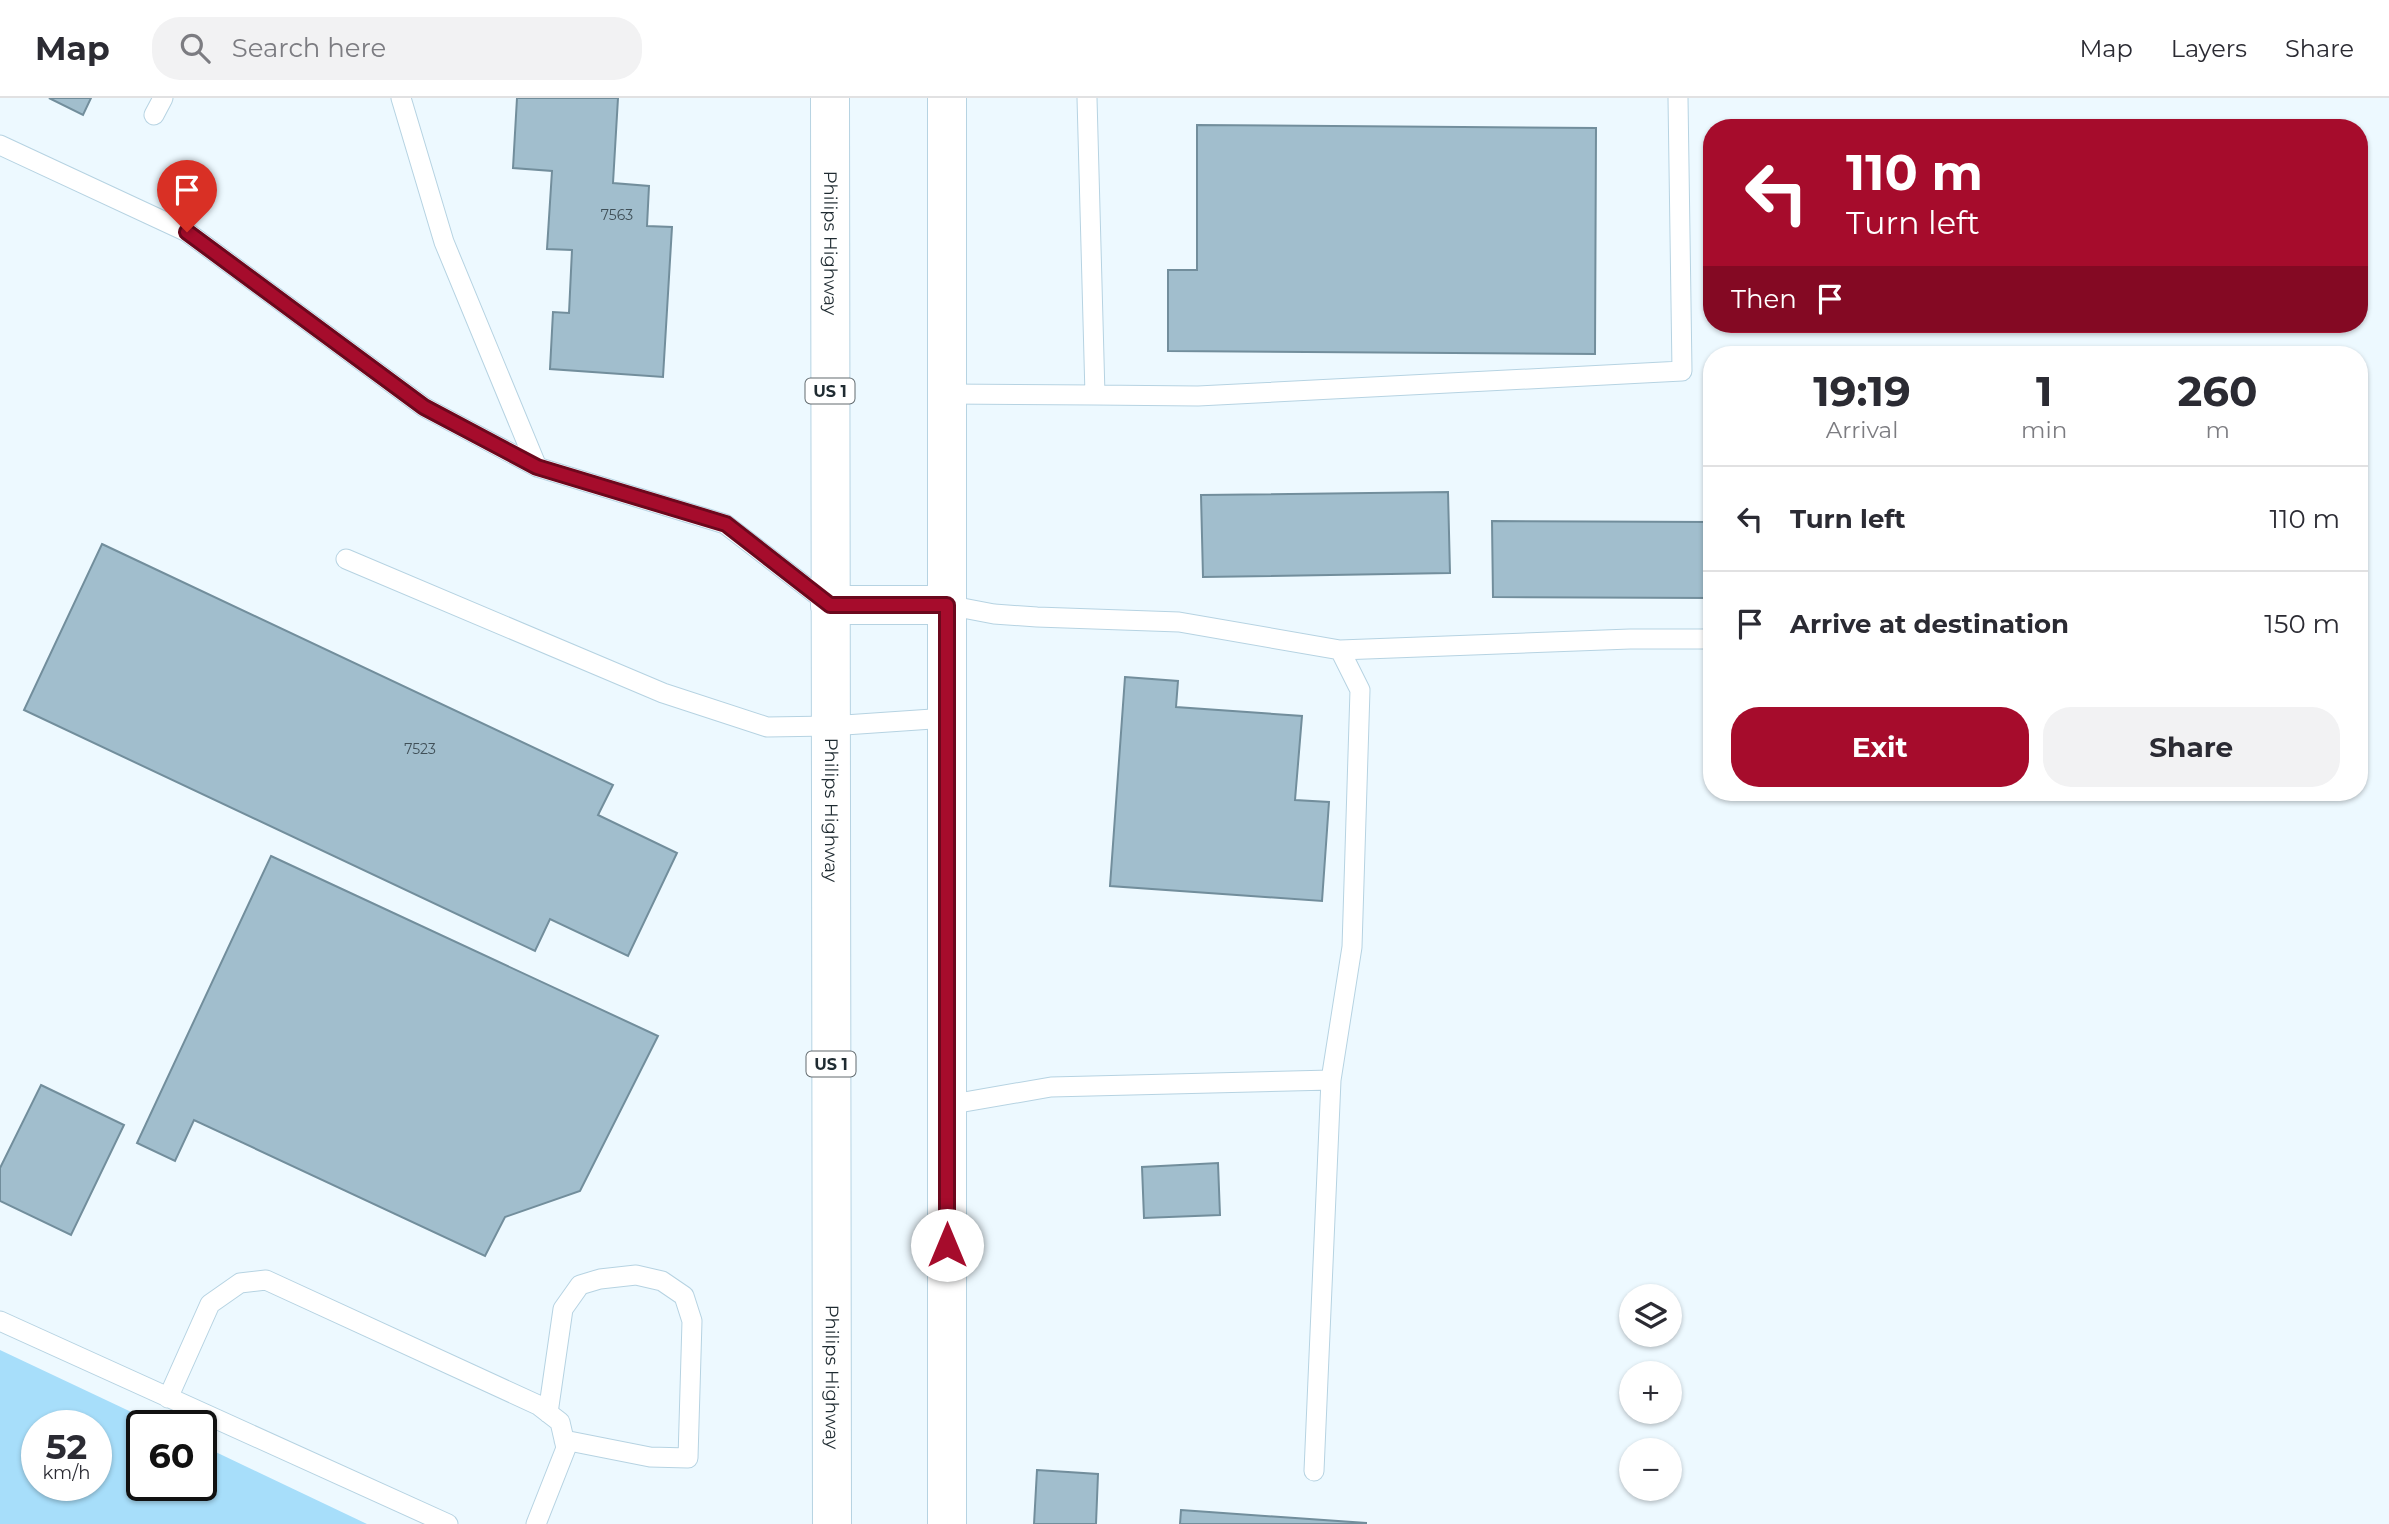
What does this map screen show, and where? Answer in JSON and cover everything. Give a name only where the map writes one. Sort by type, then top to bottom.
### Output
[{"type":"main road","name":"Philips Highway","points":[[830,98],[832,1524]]},
{"type":"main road","points":[[947,98],[947,1524]]},
{"type":"main road","points":[[830,605],[947,605]]},
{"type":"lane","points":[[401,98],[444,242],[537,467]]},
{"type":"lane","points":[[1087,98],[1096,394]]},
{"type":"lane","points":[[947,394],[1198,396],[1682,371],[1678,98]]},
{"type":"lane","points":[[0,145],[187,232],[424,407],[537,467],[726,524],[830,605]]},
{"type":"lane","points":[[346,559],[663,693],[767,727],[830,726],[947,718]]},
{"type":"lane","points":[[947,605],[994,614],[1179,622],[1339,650],[1630,639],[1703,639]]},
{"type":"lane","points":[[1314,1471],[1331,1080],[1352,947],[1360,691],[1339,650]]},
{"type":"lane","points":[[947,1105],[1051,1087],[1331,1080]]},
{"type":"lane","points":[[548,1413],[563,1309],[580,1285],[600,1279],[636,1275],[662,1281],[684,1296],[692,1321],[688,1458],[650,1457],[564,1440]]},
{"type":"lane","points":[[168,1398],[210,1304],[240,1283],[266,1280],[538,1405],[560,1422],[566,1448],[536,1524]]},
{"type":"lane","points":[[0,1321],[448,1524]]},
{"type":"shaded area","points":[[0,1350],[127,1410],[126,1501],[217,1501],[217,1453],[367,1524],[0,1524]]},
{"type":"building","points":[[49,98],[91,98],[83,115]]},
{"type":"building","points":[[517,98],[618,98],[613,183],[649,186],[647,226],[672,227],[663,377],[550,369],[553,312],[569,313],[572,250],[547,249],[552,171],[513,168]]},
{"type":"building","points":[[1197,125],[1596,128],[1595,354],[1168,351],[1168,270],[1197,270]]},
{"type":"building","points":[[1448,492],[1450,573],[1203,577],[1201,495]]},
{"type":"building","points":[[1492,521],[1703,522],[1703,598],[1493,597]]},
{"type":"building","points":[[102,544],[613,785],[598,815],[677,853],[628,956],[550,919],[535,951],[24,710]]},
{"type":"building","points":[[1125,677],[1178,681],[1176,707],[1302,716],[1295,800],[1329,802],[1322,901],[1110,886]]},
{"type":"building","points":[[271,856],[658,1036],[580,1191],[505,1217],[485,1256],[194,1120],[175,1161],[137,1143]]},
{"type":"building","points":[[41,1085],[124,1125],[71,1235],[0,1201],[0,1168]]},
{"type":"building","points":[[1218,1163],[1220,1215],[1144,1218],[1142,1167]]},
{"type":"building","points":[[1037,1470],[1098,1474],[1096,1524],[1034,1524]]},
{"type":"building","points":[[1181,1510],[1366,1523],[1366,1524],[1180,1524]]},
{"type":"route","points":[[187,232],[424,407],[537,467],[726,524],[830,605],[947,605],[947,1245]]}]
